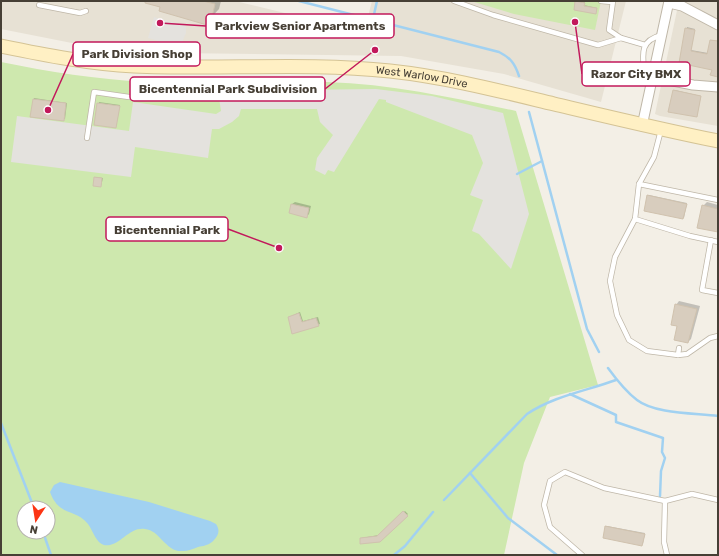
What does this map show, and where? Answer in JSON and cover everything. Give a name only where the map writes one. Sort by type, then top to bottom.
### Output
[{"type":"street","points":[[642,126],[669,2],[682,6],[718,25]]},
{"type":"street","name":"West Warlow Drive","points":[[1,46],[90,62],[134,66],[323,66],[399,72],[466,83],[642,126],[718,141]]},
{"type":"street","points":[[653,77],[693,85],[718,87]]},
{"type":"lane","points":[[454,1],[493,15],[598,45],[621,38]]},
{"type":"lane","points":[[601,1],[612,2],[609,30],[621,38],[645,45]]},
{"type":"lane","points":[[39,5],[80,13],[86,11]]},
{"type":"lane","points":[[653,77],[644,71],[642,56],[645,45],[652,38],[662,35]]},
{"type":"lane","points":[[87,138],[94,92],[129,97]]},
{"type":"lane","points":[[661,130],[654,157],[639,184],[635,219],[615,257],[610,281],[617,315],[629,340],[647,351],[678,355],[687,354],[700,347],[710,338],[718,336]]},
{"type":"lane","points":[[639,184],[718,200]]},
{"type":"lane","points":[[635,219],[690,236],[718,242]]},
{"type":"lane","points":[[711,240],[702,290],[718,293]]},
{"type":"lane","points":[[678,348],[678,355]]},
{"type":"lane","points":[[582,555],[550,528],[544,505],[550,481],[565,472],[604,488],[665,501],[692,494],[718,500]]},
{"type":"lane","points":[[665,501],[664,542],[667,555]]},
{"type":"shaded area","points":[[1,1],[235,1],[293,15],[365,28],[372,1],[626,1],[601,102],[504,74],[401,56],[172,53],[100,48],[82,45],[1,29]]},
{"type":"shaded area","points":[[679,1],[718,1],[718,126],[655,114]]},
{"type":"shaded area","points":[[154,17],[186,26],[186,33],[180,47],[148,38]]},
{"type":"shaded area","points":[[376,89],[432,96],[503,113],[529,214],[511,269],[479,234],[472,231],[483,200],[470,195],[483,163],[472,135],[386,102],[386,100],[379,99],[334,172],[328,170],[325,175],[315,170],[317,158],[333,135],[320,122],[317,109],[241,109],[239,116],[232,122],[219,129],[212,129],[208,158],[135,147],[131,177],[11,162],[17,116],[129,131],[133,102],[216,114],[221,111],[218,91]]},
{"type":"green space","points":[[471,1],[601,1],[595,30],[514,14]]},
{"type":"green space","points":[[1,62],[73,75],[145,82],[351,83],[422,92],[516,111],[598,385],[550,397],[524,463],[504,555],[1,555]]},
{"type":"water","points":[[60,482],[149,502],[210,521],[216,524],[218,534],[212,542],[204,546],[185,551],[177,551],[172,549],[155,533],[145,529],[135,530],[119,541],[110,545],[102,544],[96,539],[88,524],[83,519],[58,505],[50,492],[54,485]]},
{"type":"building","points":[[145,1],[203,1],[215,4],[212,17],[209,16],[207,25],[159,11],[160,7],[145,3]]},
{"type":"building","points":[[575,1],[585,3],[584,6],[597,8],[596,14],[574,10]]},
{"type":"building","points":[[685,28],[695,30],[691,51],[707,54],[710,40],[718,41],[718,77],[710,75],[712,70],[679,63]]},
{"type":"building","points":[[673,90],[701,96],[697,117],[668,112]]},
{"type":"building","points":[[33,99],[66,103],[64,121],[30,117]]},
{"type":"building","points":[[97,103],[120,106],[116,128],[94,125]]},
{"type":"building","points":[[94,177],[102,178],[101,187],[93,186]]},
{"type":"building","points":[[647,195],[687,204],[683,219],[644,211]]},
{"type":"building","points":[[291,204],[309,208],[307,218],[289,213]]},
{"type":"building","points":[[702,205],[718,209],[718,232],[697,228]]},
{"type":"building","points":[[675,304],[697,309],[688,343],[674,340],[677,326],[671,325]]},
{"type":"building","points":[[299,313],[302,322],[316,318],[319,326],[292,334],[288,317]]},
{"type":"building","points":[[403,511],[408,516],[380,542],[360,544],[360,538],[377,536]]},
{"type":"building","points":[[605,526],[645,534],[642,546],[603,538]]},
{"type":"waterway","points":[[299,1],[499,52],[512,62],[519,76]]},
{"type":"waterway","points":[[373,19],[377,1]]},
{"type":"waterway","points":[[529,112],[587,329],[599,352]]},
{"type":"waterway","points":[[517,174],[542,161]]},
{"type":"waterway","points":[[608,368],[629,393],[645,405],[676,412],[718,416]]},
{"type":"waterway","points":[[444,500],[527,414],[559,398],[616,380]]},
{"type":"waterway","points":[[570,394],[616,415],[616,422],[663,438],[662,452],[665,458],[661,471],[660,496]]},
{"type":"waterway","points":[[1,423],[31,500]]},
{"type":"waterway","points":[[470,473],[508,518],[557,555]]},
{"type":"waterway","points":[[394,555],[405,546],[433,512]]},
{"type":"waterway","points":[[46,540],[51,555]]},
{"type":"place","name":"Razor City BMX","points":[[575,22]]},
{"type":"place","name":"Parkview Senior Apartments","points":[[160,23]]},
{"type":"place","name":"Bicentennial Park Subdivision","points":[[375,50]]},
{"type":"place","name":"Park Division Shop","points":[[48,110]]},
{"type":"place","name":"Bicentennial Park","points":[[279,248]]}]
